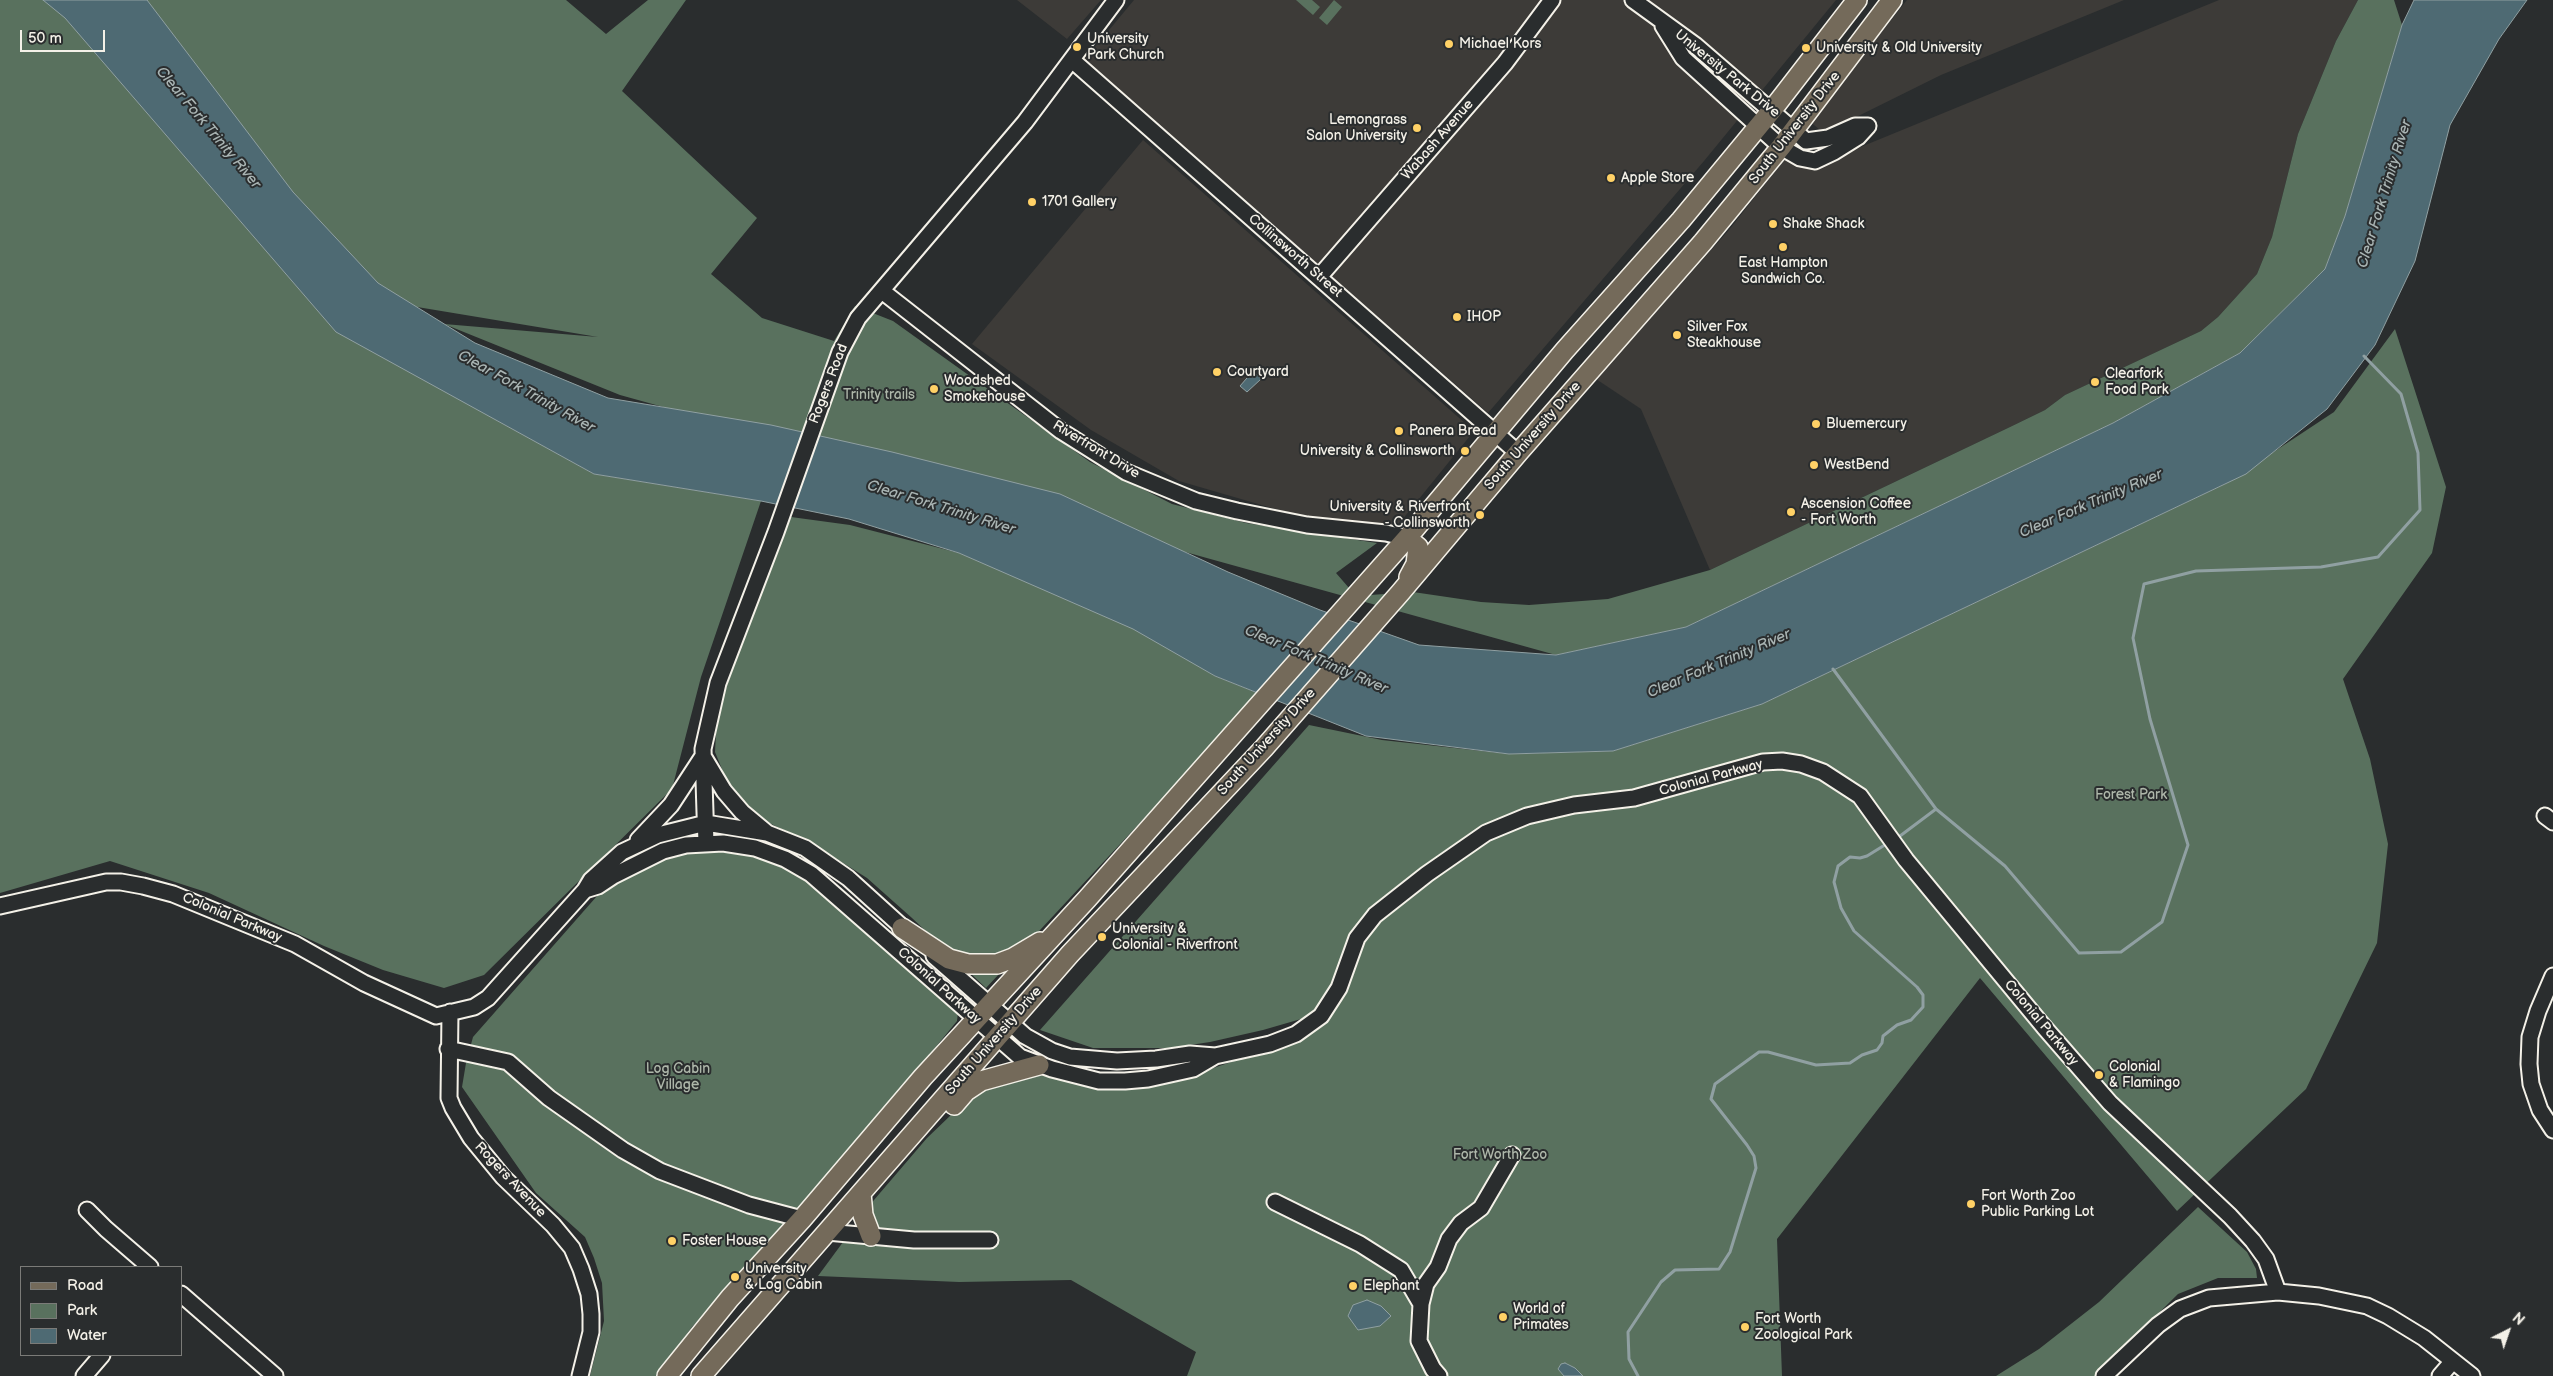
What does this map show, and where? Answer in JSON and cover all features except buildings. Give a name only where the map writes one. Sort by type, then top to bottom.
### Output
[{"type":"main road","name":"South University Drive","points":[[667,1376],[730,1298],[802,1218],[923,1077],[1058,931],[1407,538],[1495,433],[1677,224],[1772,110],[1857,0]]},
{"type":"main road","name":"South University Drive","points":[[701,1376],[1070,954],[1264,748],[1396,598],[1518,453],[1703,242],[1781,147],[1793,128],[1892,0]]},
{"type":"main road","points":[[1396,598],[1416,564],[1418,547],[1407,538]]},
{"type":"main road","points":[[902,928],[949,959],[982,965],[997,964],[1013,958],[1058,931]]},
{"type":"main road","points":[[884,1167],[925,1136],[966,1091],[981,1081],[1039,1065]]},
{"type":"main road","points":[[861,1193],[862,1215],[871,1236]]},
{"type":"street","name":"Rogers Road","points":[[706,844],[703,756],[718,683],[776,532],[840,352],[858,318],[1025,122],[1116,0]]},
{"type":"street","name":"Wabash Avenue","points":[[1319,277],[1504,63],[1552,0]]},
{"type":"street","name":"University Park Drive","points":[[1633,0],[1695,45],[1806,141],[1813,142],[1828,138],[1855,126],[1868,126],[1858,137],[1815,161],[1800,158],[1781,147],[1683,58],[1660,21]]},
{"type":"street","name":"Collinsworth Street","points":[[1072,60],[1518,453]]},
{"type":"street","name":"Riverfront Drive","points":[[882,291],[1061,431],[1126,472],[1196,501],[1246,513],[1307,525],[1386,533],[1407,538]]},
{"type":"street","points":[[630,849],[671,805],[703,756],[724,791],[742,812],[767,833]]},
{"type":"street","name":"Colonial Parkway","points":[[706,823],[767,833],[805,848],[828,861],[1010,1023],[1034,1042],[1052,1051],[1079,1058],[1117,1061],[1156,1059],[1190,1054],[1214,1056],[1270,1044],[1309,1027],[1332,1003],[1358,938],[1375,915],[1427,874],[1486,833],[1527,816],[1574,805],[1634,798],[1763,762],[1782,761],[1823,772],[1860,796],[1906,860],[2044,1027],[2110,1103],[2230,1216],[2253,1241],[2266,1259],[2278,1292]]},
{"type":"street","points":[[450,1012],[474,1007],[488,998],[603,867],[630,849],[658,835],[706,823]]},
{"type":"street","name":"Colonial Parkway","points":[[706,844],[723,843],[755,848],[785,858],[811,874],[907,956],[997,1039],[1020,1057],[1039,1065],[1099,1081],[1125,1081],[1148,1079],[1193,1069],[1214,1056]]},
{"type":"street","points":[[584,890],[598,886],[613,876],[663,851],[686,845],[706,844]]},
{"type":"street","name":"Colonial Parkway","points":[[0,906],[106,882],[121,882],[143,886],[173,894],[295,944],[426,1013],[436,1016],[450,1012]]},
{"type":"street","points":[[2553,976],[2530,1036],[2529,1064],[2531,1084],[2540,1110],[2553,1130]]},
{"type":"street","name":"Rogers Avenue","points":[[450,1012],[448,1049],[449,1098],[471,1138],[503,1177],[553,1225],[572,1248],[581,1269],[589,1294],[591,1323],[580,1376]]},
{"type":"street","points":[[448,1049],[508,1062],[549,1098],[623,1150],[660,1171],[697,1187],[749,1205],[802,1218]]},
{"type":"street","points":[[1439,1376],[1433,1369],[1419,1341],[1420,1304],[1426,1284],[1438,1267],[1449,1239],[1461,1223],[1480,1208],[1512,1155]]},
{"type":"street","points":[[1275,1202],[1360,1244],[1393,1264],[1401,1270],[1420,1304]]},
{"type":"street","points":[[87,1210],[106,1230],[149,1266]]},
{"type":"street","points":[[827,1232],[914,1240],[990,1240]]},
{"type":"street","points":[[2104,1376],[2158,1325],[2180,1309],[2208,1298],[2278,1292],[2319,1296],[2367,1306],[2388,1316],[2424,1338],[2472,1376]]},
{"type":"street","points":[[182,1295],[275,1376]]},
{"type":"street","points":[[84,1376],[101,1356]]},
{"type":"street","points":[[2440,1376],[2453,1361]]},
{"type":"shaded area","points":[[1017,0],[1101,0],[1067,39]]},
{"type":"shaded area","points":[[1134,0],[1836,0],[1704,161],[1488,413],[1084,60]]},
{"type":"shaded area","points":[[1907,0],[2124,0],[1941,75],[1824,133],[1810,122]]},
{"type":"shaded area","points":[[2219,0],[2358,0],[2336,41],[2298,134],[2272,237],[2257,274],[2218,317],[2201,331],[2065,395],[2045,410],[1710,570],[1641,409],[1596,379],[1729,230],[1787,156],[1807,169]]},
{"type":"shaded area","points":[[1143,140],[1474,431],[1397,526],[1296,515],[1179,481],[1091,430],[972,344]]},
{"type":"green space","name":"Trinity trails","points":[[0,0],[566,0],[606,34],[648,0],[686,0],[622,91],[757,218],[711,274],[762,318],[834,341],[855,306],[893,321],[1090,462],[1172,504],[1246,523],[1377,543],[1336,573],[1356,596],[1413,592],[1481,602],[1529,605],[1608,599],[1710,570],[2045,410],[2065,395],[2201,331],[2218,317],[2257,274],[2272,237],[2298,134],[2336,41],[2358,0],[2394,0],[2402,25],[2345,216],[2325,269],[2240,353],[2113,423],[1686,627],[1556,655],[620,395],[444,324],[598,337],[369,299],[175,37],[123,84],[334,329],[594,474],[761,501],[701,677],[672,789],[484,975],[444,988],[383,970],[324,946],[209,893],[110,861],[0,893]]},
{"type":"green space","points":[[1296,0],[1312,0],[1320,7],[1313,15]]},
{"type":"green space","points":[[1334,0],[1342,7],[1327,25],[1319,18]]},
{"type":"green space","name":"Forest Park","points":[[2395,329],[2446,487],[2432,553],[2343,679],[2370,759],[2388,844],[2377,943],[2306,1089],[2177,1211],[1980,978],[1777,1239],[1782,1376],[1187,1376],[1196,1352],[1071,1280],[959,1282],[818,1276],[874,1200],[927,1138],[975,1092],[1027,1074],[1099,1087],[1156,1085],[1190,1076],[1310,1035],[1328,1019],[1338,1004],[1301,1019],[1263,1030],[1210,1042],[1170,1048],[1093,1048],[1040,1030],[1309,725],[1382,740],[1509,754],[1613,751],[1762,704],[2225,484],[2334,412]]},
{"type":"green space","points":[[791,517],[850,525],[959,553],[1134,625],[1215,676],[1260,694],[986,988],[867,878],[816,846],[759,818],[744,807],[728,784],[715,752],[716,732],[724,694],[749,619]]},
{"type":"green space","name":"Log Cabin Village","points":[[704,849],[761,858],[796,871],[851,916],[958,1012],[957,1021],[804,1207],[692,1327],[656,1376],[590,1376],[604,1321],[602,1283],[594,1258],[585,1237],[536,1193],[462,1087],[466,1063],[473,1037],[597,896],[624,875],[652,860]]},
{"type":"green space","points":[[2198,1207],[2247,1252],[2256,1269],[2257,1278],[2218,1278],[2178,1294],[2095,1376],[1996,1376],[2039,1349],[2099,1302]]},
{"type":"water","name":"Clear Fork Trinity River","points":[[43,0],[147,0],[293,192],[378,283],[475,343],[608,398],[771,425],[892,452],[1060,494],[1228,572],[1320,610],[1419,645],[1556,655],[1686,627],[2113,423],[2240,353],[2325,269],[2345,216],[2402,25],[2414,0],[2527,0],[2499,39],[2450,125],[2415,261],[2375,345],[2327,409],[2246,474],[1762,704],[1613,751],[1509,754],[1366,736],[1215,676],[1133,629],[959,553],[849,519],[761,501],[594,474],[336,332],[65,18]]},
{"type":"water","points":[[1253,371],[1261,379],[1247,392],[1240,386]]},
{"type":"water","points":[[1367,1300],[1381,1306],[1391,1316],[1380,1326],[1358,1330],[1348,1316],[1353,1305]]},
{"type":"water","points":[[1565,1363],[1575,1368],[1583,1376],[1564,1376],[1558,1369],[1561,1364]]},
{"type":"waterway","points":[[1936,809],[2005,866],[2079,953],[2121,952],[2162,922],[2188,845],[2150,719],[2133,638],[2144,584],[2196,571],[2321,567],[2378,557],[2420,510],[2418,453],[2401,394],[2364,356]]},
{"type":"waterway","points":[[1833,669],[1936,809],[1896,839]]},
{"type":"waterway","points":[[1638,1376],[1629,1359],[1628,1332],[1661,1282],[1675,1270],[1719,1269],[1730,1252],[1756,1168],[1754,1156],[1747,1145],[1711,1099],[1715,1084],[1759,1052],[1768,1052],[1816,1065],[1850,1063],[1862,1055],[1877,1050],[1882,1043],[1883,1036],[1897,1025],[1911,1020],[1923,1007],[1923,995],[1917,987],[1854,931],[1841,908],[1834,882],[1838,866],[1850,857],[1860,858],[1867,856],[1888,843]]},
{"type":"place","name":"Michael Kors","points":[[1449,44]]},
{"type":"place","name":"University Park Church","points":[[1077,47]]},
{"type":"place","name":"University & Old University","points":[[1806,48]]},
{"type":"place","name":"Lemongrass Salon University","points":[[1417,128]]},
{"type":"place","name":"Apple Store","points":[[1611,178]]},
{"type":"place","name":"1701 Gallery","points":[[1032,202]]},
{"type":"place","name":"Shake Shack","points":[[1773,224]]},
{"type":"place","name":"East Hampton Sandwich Co.","points":[[1783,247]]},
{"type":"place","name":"IHOP","points":[[1457,317]]},
{"type":"place","name":"Silver Fox Steakhouse","points":[[1677,335]]},
{"type":"place","name":"Courtyard","points":[[1217,372]]},
{"type":"place","name":"Clearfork Food Park","points":[[2095,382]]},
{"type":"place","name":"Woodshed Smokehouse","points":[[934,389]]},
{"type":"place","name":"Bluemercury","points":[[1816,424]]},
{"type":"place","name":"Panera Bread","points":[[1399,431]]},
{"type":"place","name":"University & Collinsworth","points":[[1465,451]]},
{"type":"place","name":"WestBend","points":[[1814,465]]},
{"type":"place","name":"Ascension Coffee - Fort Worth","points":[[1791,512]]},
{"type":"place","name":"University & Riverfront - Collinsworth","points":[[1480,515]]},
{"type":"place","name":"University & Colonial - Riverfront","points":[[1102,937]]},
{"type":"place","name":"Colonial & Flamingo","points":[[2099,1075]]},
{"type":"place","name":"Fort Worth Zoo Public Parking Lot","points":[[1971,1204]]},
{"type":"place","name":"Foster House","points":[[672,1241]]},
{"type":"place","name":"University & Log Cabin","points":[[735,1277]]},
{"type":"place","name":"Elephant","points":[[1353,1286]]},
{"type":"place","name":"World of Primates","points":[[1503,1317]]},
{"type":"place","name":"Fort Worth Zoological Park","points":[[1745,1327]]},
{"type":"park label","name":"Fort Worth Zoo","points":[[1500,1155]]}]
